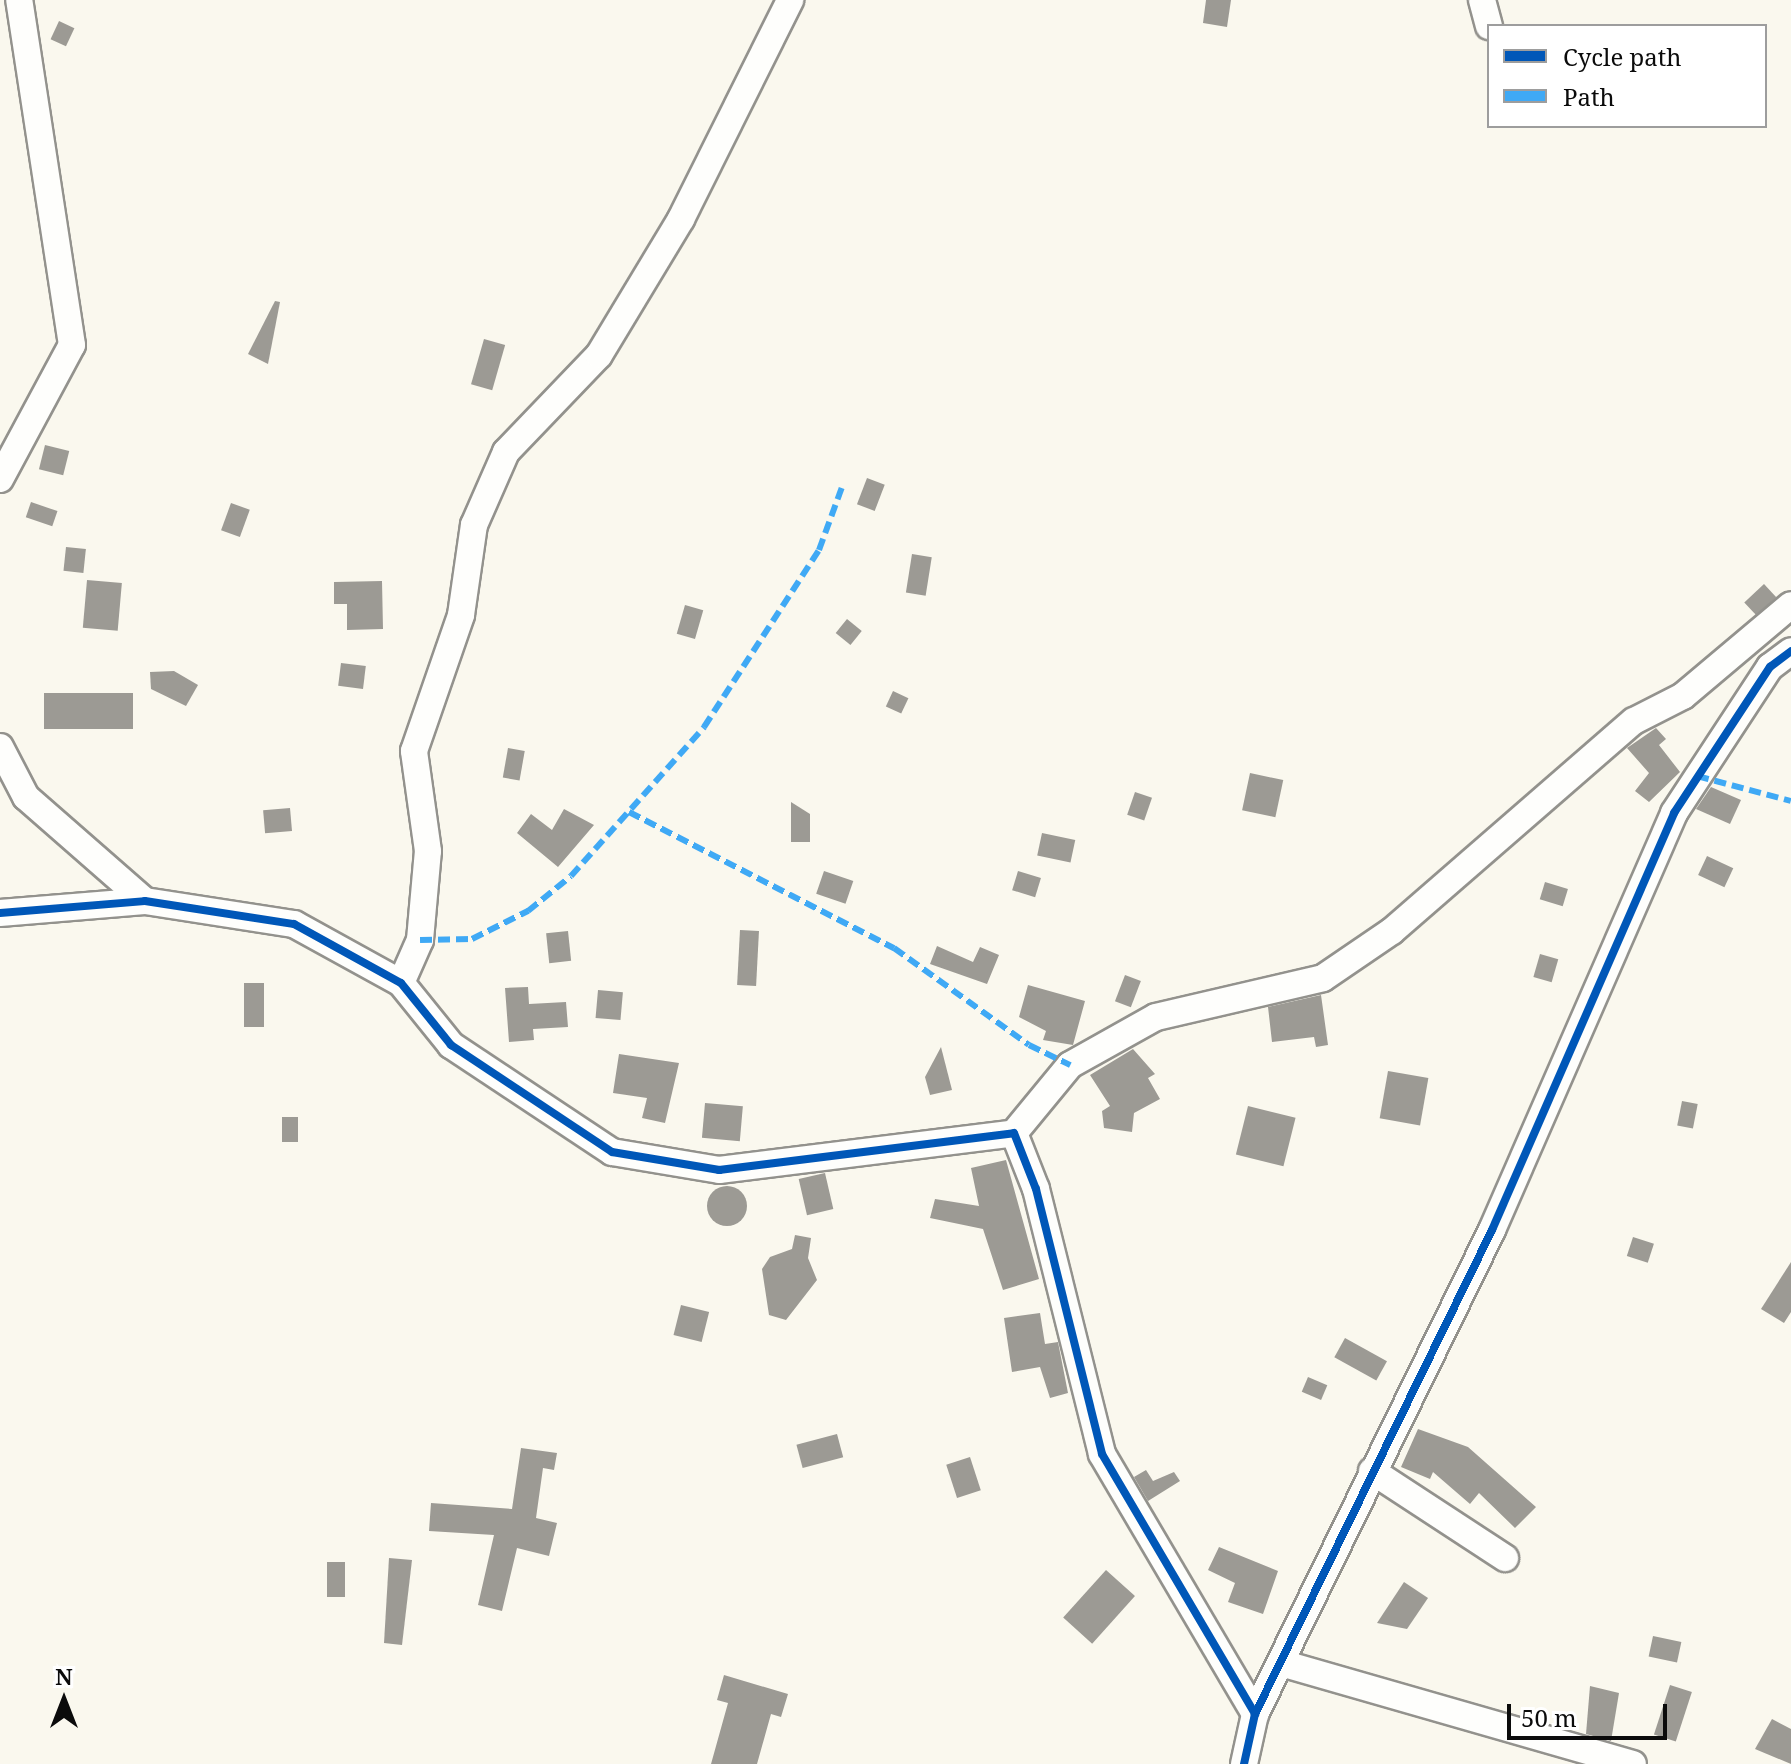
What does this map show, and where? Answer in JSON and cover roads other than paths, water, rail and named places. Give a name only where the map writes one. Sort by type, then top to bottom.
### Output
[{"type":"street","points":[[0,479],[72,345],[19,0]]},
{"type":"street","points":[[401,983],[420,940],[428,851],[414,751],[461,615],[474,525],[506,452],[599,355],[649,274],[773,45],[790,0]]},
{"type":"street","points":[[1482,0],[1488,24]]},
{"type":"street","points":[[0,913],[145,901],[294,924],[401,983],[451,1045],[612,1152],[719,1170],[1014,1133],[1070,1065],[1156,1017],[1335,970],[1392,931],[1634,721],[1683,696],[1791,605]]},
{"type":"street","points":[[1244,1764],[1255,1714],[1499,1216],[1674,813],[1770,667],[1791,651]]},
{"type":"street","points":[[0,747],[26,797],[145,901]]},
{"type":"street","points":[[1014,1133],[1036,1189],[1102,1454],[1255,1714]]},
{"type":"street","points":[[1372,1471],[1505,1558]]},
{"type":"street","points":[[1281,1663],[1633,1764]]}]
